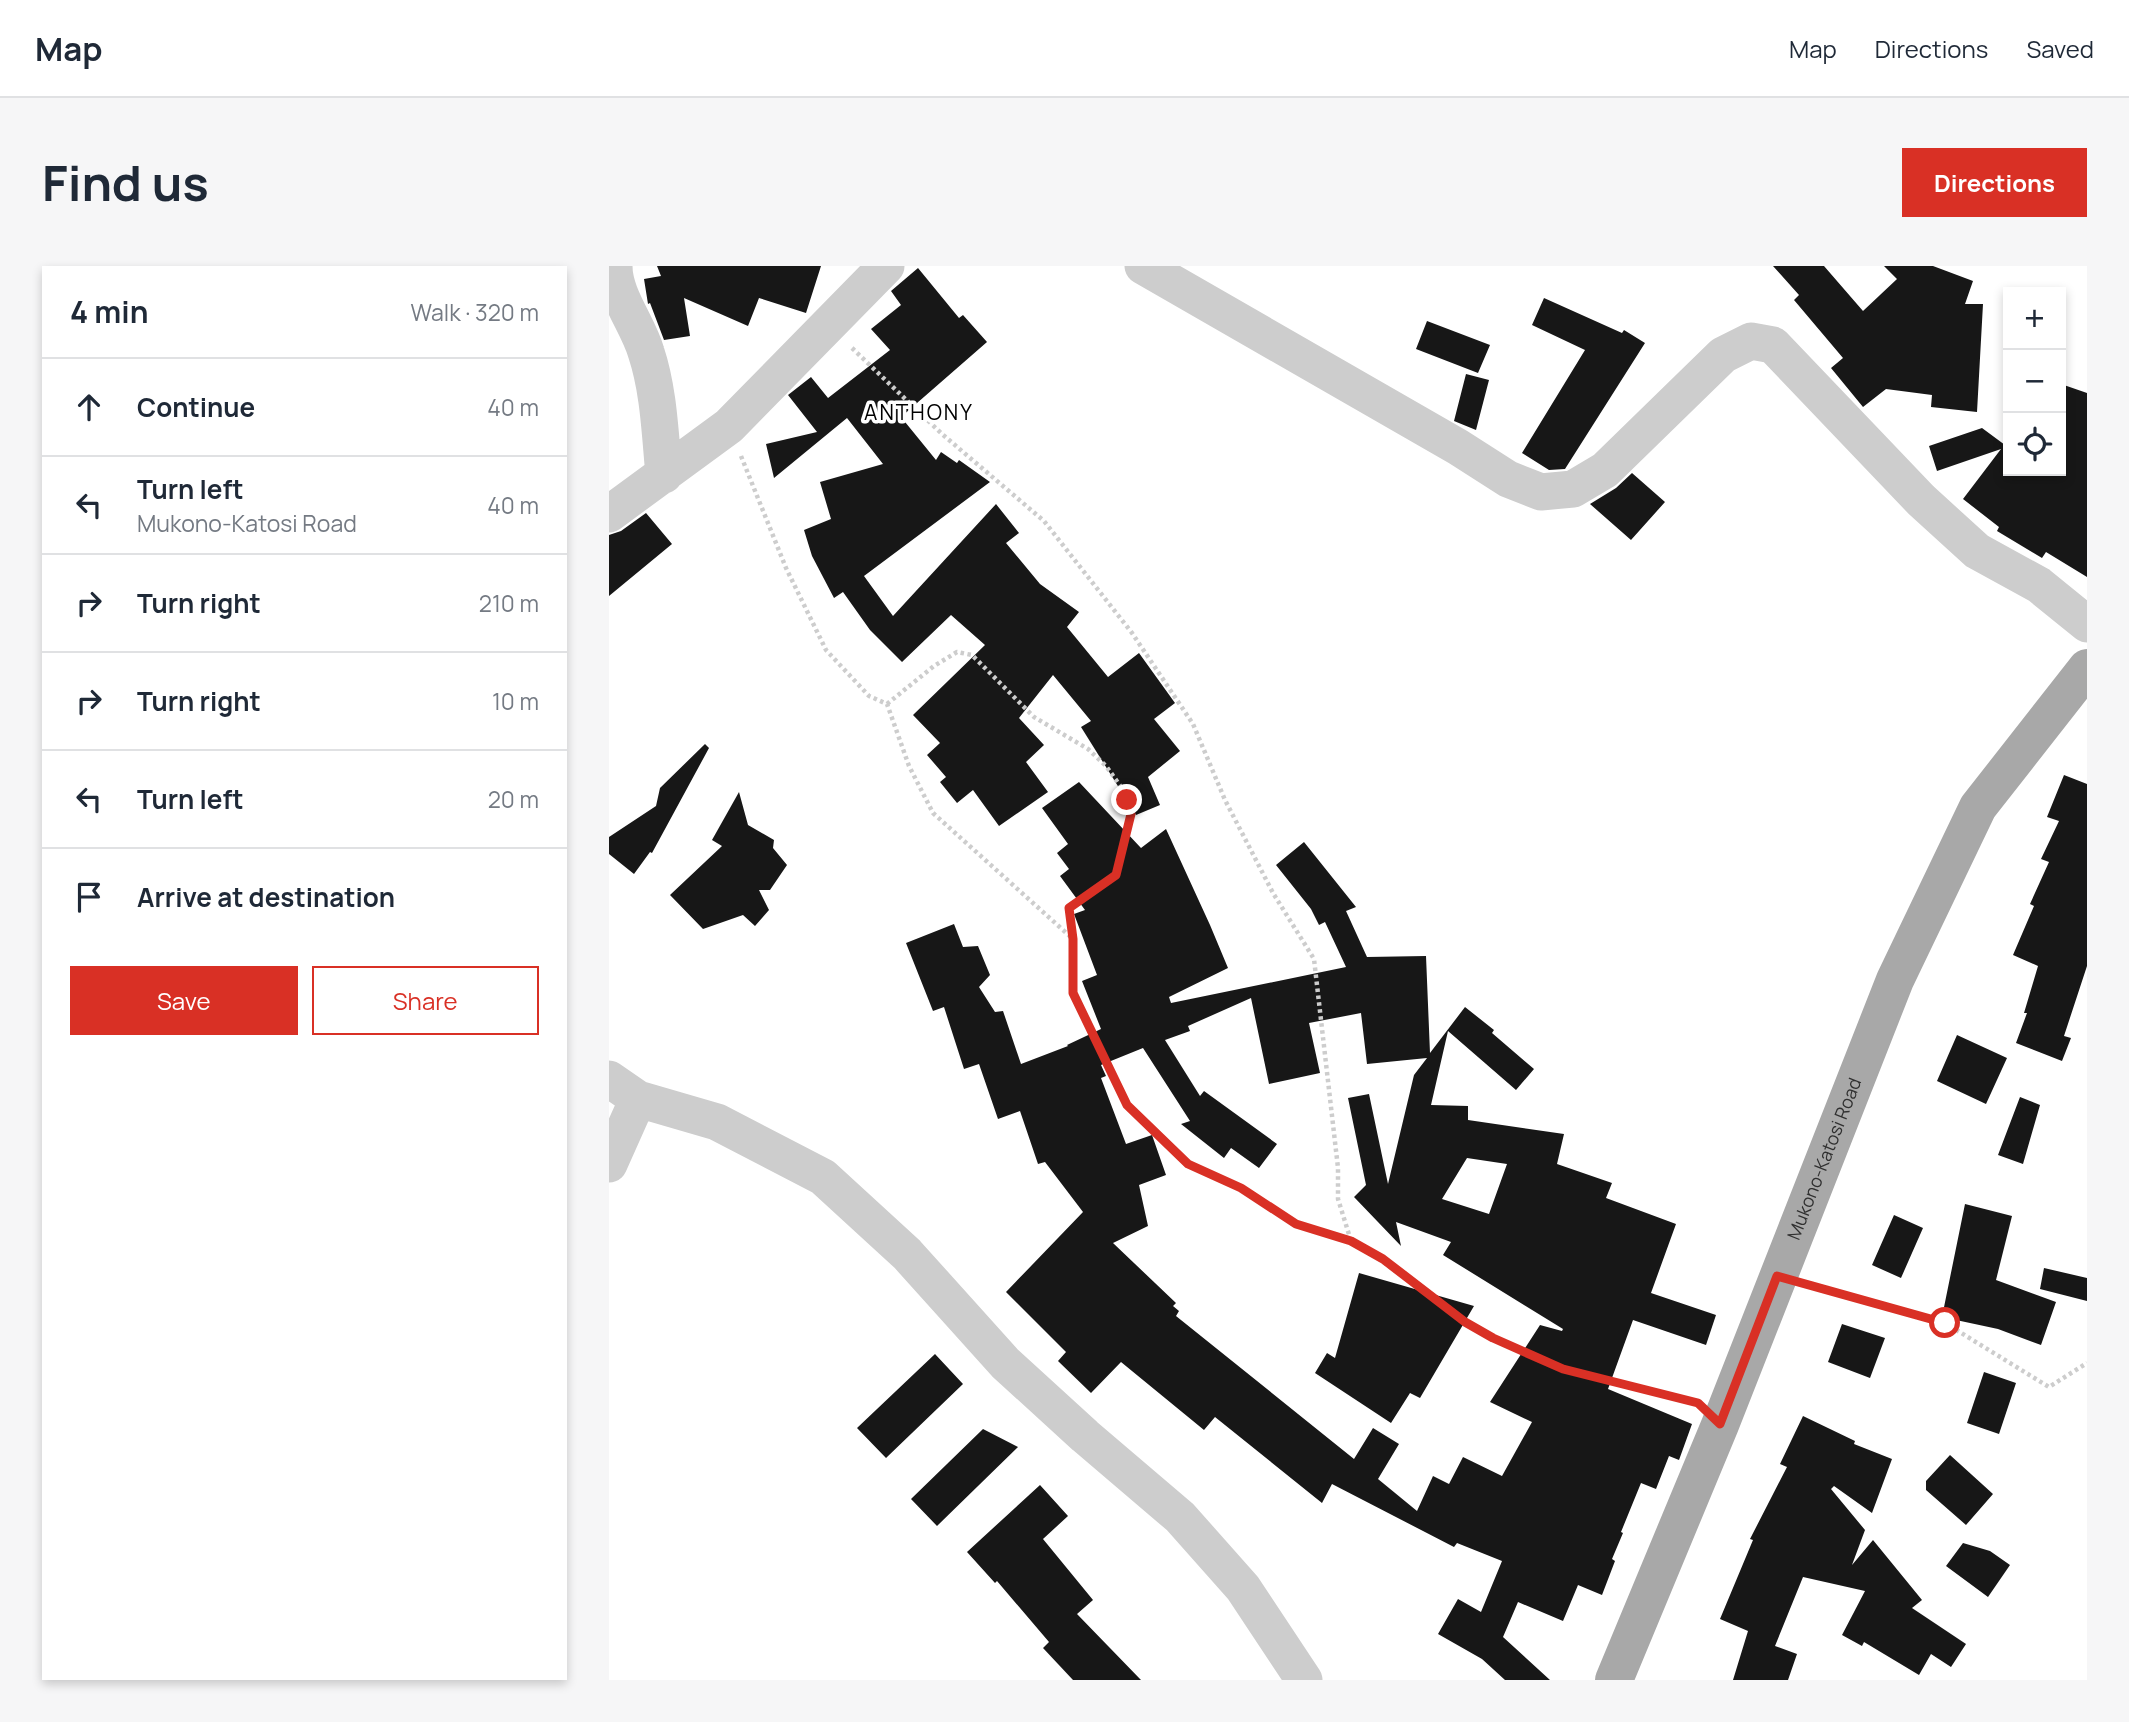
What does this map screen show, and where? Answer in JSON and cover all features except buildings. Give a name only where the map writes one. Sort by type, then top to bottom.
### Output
[{"type":"main road","name":"Mukono-Katosi Road","points":[[1614,1680],[1720,1424],[1895,980],[1978,807],[2087,668]]},
{"type":"street","points":[[614,266],[620,291],[646,351],[655,390],[664,475]]},
{"type":"street","points":[[609,514],[729,426],[886,266]]},
{"type":"street","points":[[1143,266],[1508,479],[1541,492],[1573,489],[1605,470],[1723,355],[1751,341],[1773,345],[1921,500],[1977,551],[2039,585],[2087,624]]},
{"type":"street","points":[[609,1164],[623,1089],[717,1122],[823,1178],[907,1254],[1005,1363],[1180,1517],[1243,1588],[1304,1680]]},
{"type":"path","points":[[828,325],[942,434],[1044,521],[1132,633],[1193,724],[1225,800],[1273,893],[1314,959],[1338,1168],[1338,1199],[1351,1241]]},
{"type":"path","points":[[729,426],[786,568],[826,650],[869,696],[887,704],[909,766],[933,813],[1073,939]]},
{"type":"path","points":[[887,704],[934,666],[957,652],[972,656],[1034,717],[1088,749],[1106,766],[1121,787],[1131,814],[1116,875],[1069,908],[1073,939],[1073,993],[1127,1105],[1188,1164],[1241,1188],[1296,1224],[1351,1241],[1383,1259],[1465,1322],[1493,1338],[1563,1369],[1698,1403],[1720,1424]]},
{"type":"path","points":[[1777,1276],[1945,1323],[2049,1387],[2087,1363]]},
{"type":"district","name":"ANTHONY","points":[[919,413]]},
{"type":"route","points":[[1127,800],[1131,814],[1116,875],[1069,908],[1073,939],[1073,993],[1127,1105],[1188,1164],[1241,1188],[1296,1224],[1351,1241],[1383,1259],[1465,1322],[1493,1338],[1563,1369],[1698,1403],[1720,1424],[1777,1276],[1945,1323]]}]
